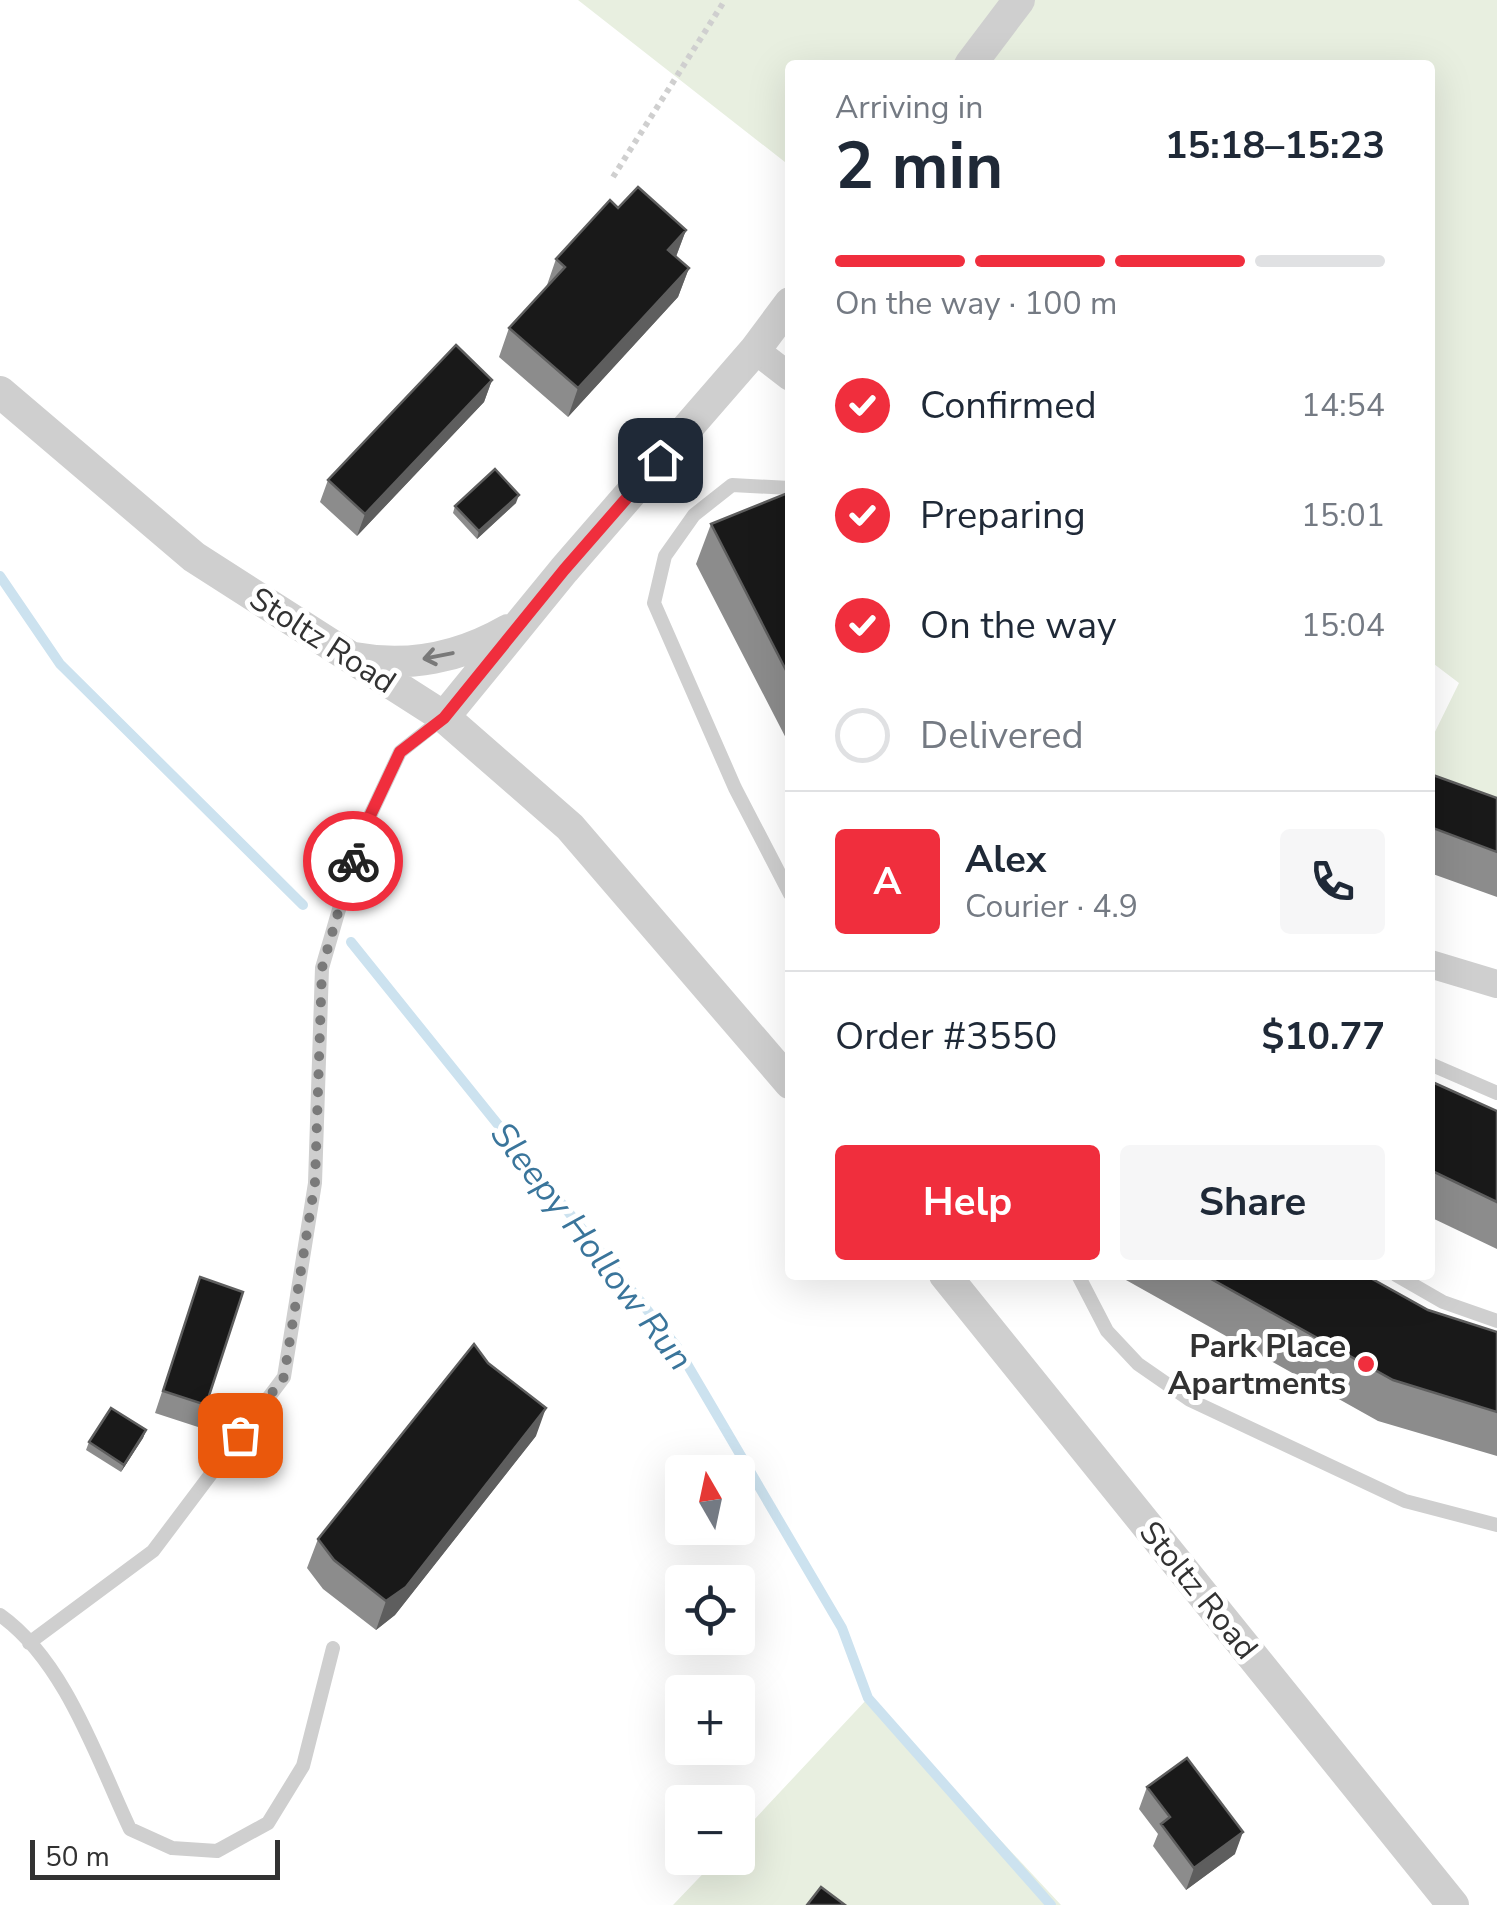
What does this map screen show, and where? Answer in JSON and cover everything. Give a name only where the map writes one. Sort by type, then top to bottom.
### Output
[{"type":"street","points":[[974,60],[1019,0]]},
{"type":"street","points":[[444,718],[785,310]]},
{"type":"street","points":[[755,350],[785,373]]},
{"type":"street","name":"Stoltz Road","points":[[0,392],[194,557],[444,718],[570,826],[785,1078]]},
{"type":"street","points":[[349,657],[383,663],[431,658],[478,647],[521,623]]},
{"type":"street","points":[[1435,965],[1497,984]]},
{"type":"street","name":"Stoltz Road","points":[[949,1280],[1454,1905]]},
{"type":"lane","points":[[785,488],[732,484],[694,515],[665,556],[654,603],[736,788],[785,884]]},
{"type":"lane","points":[[29,1643],[153,1551],[284,1377],[315,1182],[322,968],[360,837],[400,752],[444,718]]},
{"type":"lane","points":[[1435,1066],[1497,1093]]},
{"type":"lane","points":[[1081,1280],[1107,1331],[1138,1364],[1190,1400],[1405,1502],[1497,1525]]},
{"type":"lane","points":[[1405,1280],[1443,1302],[1497,1322]]},
{"type":"lane","points":[[0,1615],[58,1677],[130,1829],[172,1848],[217,1852],[268,1822],[303,1766],[332,1648]]},
{"type":"path","points":[[613,177],[725,0]]},
{"type":"green space","points":[[578,0],[1497,0],[1497,806],[1435,789],[1435,732],[1459,683],[1435,665],[1435,60],[785,60],[785,162]]},
{"type":"green space","points":[[868,1698],[1061,1905],[673,1905],[702,1875],[755,1875],[755,1819]]},
{"type":"building","points":[[638,187],[686,230],[668,250],[689,268],[578,388],[509,328],[565,267],[556,259],[610,200],[618,208]]},
{"type":"building","points":[[456,345],[492,380],[365,514],[328,480]]},
{"type":"building","points":[[495,469],[519,495],[479,531],[455,506]]},
{"type":"building","points":[[785,494],[785,668],[711,524]]},
{"type":"building","points":[[1435,776],[1497,798],[1497,852],[1435,829]]},
{"type":"building","points":[[1435,1083],[1497,1111],[1497,1202],[1435,1172]]},
{"type":"building","points":[[200,1277],[243,1292],[206,1405],[163,1391]]},
{"type":"building","points":[[1213,1280],[1374,1280],[1428,1310],[1497,1332],[1497,1412],[1393,1380]]},
{"type":"building","points":[[474,1344],[488,1363],[546,1408],[406,1587],[386,1601],[334,1560],[318,1539]]},
{"type":"building","points":[[111,1408],[146,1430],[124,1465],[89,1442]]},
{"type":"building","points":[[1187,1758],[1243,1832],[1194,1868],[1161,1824],[1170,1817],[1147,1787]]},
{"type":"building","points":[[821,1887],[845,1905],[807,1905]]},
{"type":"waterway","name":"Sleepy Hollow Run","points":[[0,576],[60,664],[303,905]]},
{"type":"waterway","name":"Sleepy Hollow Run","points":[[351,942],[677,1347],[842,1628],[868,1698],[1051,1905]]},
{"type":"way so far","points":[[240,1435],[284,1377],[315,1182],[322,968],[353,861]]},
{"type":"place","name":"Park Place Apartments","points":[[1366,1364]]},
{"type":"route","points":[[353,861],[360,837],[400,752],[444,718],[660,460]]}]
